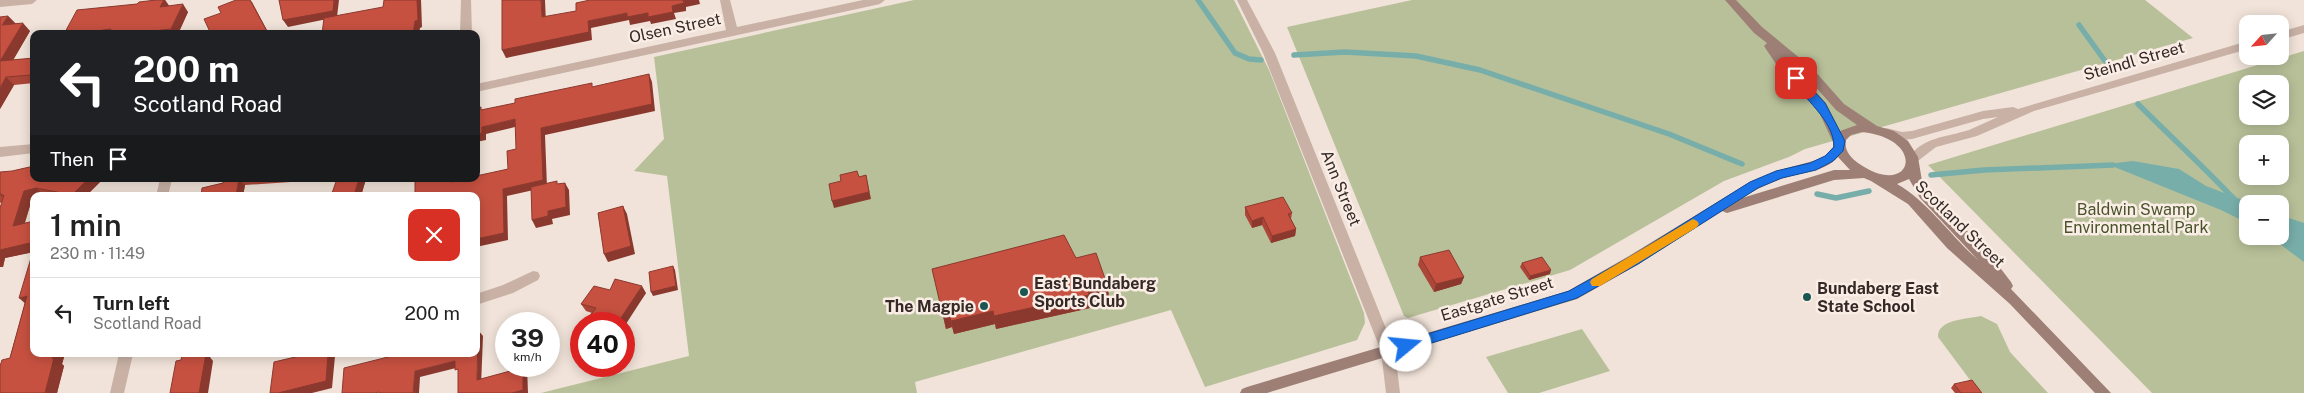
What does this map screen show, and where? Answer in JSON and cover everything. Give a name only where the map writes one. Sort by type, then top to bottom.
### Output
[{"type":"street","points":[[0,3],[32,0]]},
{"type":"street","points":[[466,0],[466,30]]},
{"type":"street","points":[[726,0],[732,32]]},
{"type":"street","name":"Olsen Street","points":[[480,87],[880,0]]},
{"type":"street","name":"Ann Street","points":[[1242,0],[1269,53],[1388,351],[1393,393]]},
{"type":"street","points":[[1730,0],[1758,30],[1809,72],[1845,111],[1904,144],[1913,163],[1909,174],[1901,179],[1870,176],[1848,162],[1822,106],[1782,64],[1758,30]]},
{"type":"street","points":[[2289,33],[2304,29]]},
{"type":"street","name":"Steindl Street","points":[[1913,163],[1923,149],[1932,144],[1973,133],[2030,108],[2239,48]]},
{"type":"street","name":"Steindl Street","points":[[1880,131],[1902,136],[1912,135],[1983,115],[2030,108]]},
{"type":"street","points":[[1840,144],[1844,134],[1852,130],[1880,131]]},
{"type":"street","name":"Eastgate Street","points":[[1247,393],[1572,294],[1714,212],[1754,185],[1780,174],[1820,164],[1829,158],[1840,144]]},
{"type":"street","points":[[0,152],[30,148]]},
{"type":"street","name":"Scotland Street","points":[[1913,163],[1916,182],[1924,195],[1983,256],[1998,274],[2015,300]]},
{"type":"street","name":"Eastgate Street","points":[[1714,212],[1834,175],[1847,173],[1870,176]]},
{"type":"street","name":"Scotland Street","points":[[1870,176],[1912,201],[1952,244],[2015,300],[2104,393]]},
{"type":"street","points":[[480,299],[508,289],[533,276]]},
{"type":"street","points":[[117,393],[125,357]]},
{"type":"green space","points":[[914,0],[1234,0],[1269,70],[1364,313],[1365,323],[1357,340],[1205,387],[1171,310],[915,382],[917,393],[541,393],[605,377],[635,377],[635,370],[689,356],[667,176],[634,171],[664,139],[654,57]]},
{"type":"green space","points":[[1412,0],[2145,0],[2193,38],[1805,149],[1789,157],[1724,181],[1570,270],[1408,318],[1404,316],[1287,27]]},
{"type":"green space","name":"Baldwin Swamp Environmental Park","points":[[2304,51],[2304,393],[2152,393],[1928,165],[2258,65],[2289,65],[2289,56]]},
{"type":"green space","points":[[1981,316],[1997,324],[2010,352],[2048,393],[1983,393],[1973,384],[1938,337],[1939,331],[1948,323]]},
{"type":"green space","points":[[1582,329],[1610,371],[1539,393],[1508,393],[1486,357]]},
{"type":"water","points":[[2133,161],[2179,169],[2206,186],[2239,199],[2239,219],[2221,210],[2107,164]]},
{"type":"water","points":[[2289,218],[2304,223],[2304,262],[2281,245],[2289,245]]},
{"type":"building","points":[[164,0],[160,7],[183,4],[171,29],[66,30],[77,10],[137,4],[139,2]]},
{"type":"building","points":[[236,0],[250,0],[266,30],[209,30],[204,19],[221,13],[218,7]]},
{"type":"building","points":[[279,0],[334,0],[333,11],[283,20]]},
{"type":"building","points":[[384,0],[417,0],[418,20],[415,21],[414,30],[322,30],[324,18],[383,7]]},
{"type":"building","points":[[502,0],[541,0],[542,17],[576,11],[576,3],[590,0],[683,0],[684,3],[672,6],[673,12],[648,17],[648,13],[627,17],[627,13],[588,21],[589,32],[502,50]]},
{"type":"building","points":[[8,16],[2,25],[23,23],[0,61],[0,17]]},
{"type":"building","points":[[30,58],[30,75],[6,77],[0,88],[0,61]]},
{"type":"building","points":[[649,74],[652,104],[541,128],[543,180],[503,189],[504,233],[480,238],[480,192],[415,192],[415,182],[480,182],[480,175],[508,169],[507,151],[516,149],[515,119],[482,127],[482,133],[480,133],[480,107],[481,110],[515,103],[515,99],[592,83],[592,87]]},
{"type":"building","points":[[30,167],[30,182],[85,182],[75,192],[57,192],[36,188],[24,191],[13,226],[30,222],[30,243],[0,250],[0,208],[4,195],[1,196],[2,194],[0,194],[0,172]]},
{"type":"building","points":[[857,171],[859,177],[866,175],[869,192],[832,201],[829,184],[841,181],[840,175]]},
{"type":"building","points":[[557,181],[557,184],[565,183],[566,207],[548,211],[548,216],[532,220],[531,187]]},
{"type":"building","points":[[238,182],[237,192],[202,192],[202,188],[223,183]]},
{"type":"building","points":[[336,182],[358,182],[355,192],[332,192]]},
{"type":"building","points":[[1283,197],[1292,213],[1288,214],[1296,229],[1272,236],[1263,217],[1252,221],[1245,207]]},
{"type":"building","points":[[623,206],[631,246],[604,254],[598,213]]},
{"type":"building","name":"East Bundaberg Sports Club","points":[[1064,235],[1076,258],[1096,253],[1108,287],[1088,292],[1089,295],[994,316],[993,311],[951,321],[949,314],[943,316],[932,269]]},
{"type":"building","points":[[1449,250],[1464,277],[1436,284],[1420,257]]},
{"type":"building","points":[[1542,257],[1551,270],[1530,276],[1522,263]]},
{"type":"building","points":[[30,261],[30,357],[54,358],[45,393],[0,393],[0,366],[2,360],[10,358],[27,296],[19,298]]},
{"type":"building","points":[[673,266],[676,286],[651,292],[649,272]]},
{"type":"building","points":[[615,279],[642,286],[625,312],[593,312],[596,308],[581,304],[594,286],[610,290]]},
{"type":"building","points":[[182,357],[205,357],[199,393],[170,393],[176,361],[181,360]]},
{"type":"building","points":[[295,357],[328,357],[326,381],[278,393],[270,393],[274,362]]},
{"type":"building","points":[[388,357],[477,357],[477,380],[495,375],[495,377],[523,377],[523,390],[512,393],[458,393],[458,369],[455,370],[455,361],[415,371],[413,393],[342,393],[344,368]]},
{"type":"building","points":[[1972,380],[1982,393],[1961,393],[1954,384]]},
{"type":"waterway","points":[[1198,0],[1235,53],[1249,59],[1261,60]]},
{"type":"waterway","points":[[2079,25],[2105,61]]},
{"type":"waterway","points":[[1294,55],[1345,52],[1416,56],[1480,70],[1669,134],[1742,164]]},
{"type":"waterway","points":[[2138,104],[2234,199]]},
{"type":"waterway","points":[[1931,175],[1984,170],[2113,165]]},
{"type":"waterway","points":[[1817,194],[1836,198],[1869,191]]},
{"type":"slow traffic","points":[[1596,282],[1693,224]]},
{"type":"place","name":"East Bundaberg Sports Club","points":[[1024,292]]},
{"type":"place","name":"Bundaberg East State School","points":[[1807,297]]},
{"type":"place","name":"The Magpie","points":[[984,306]]},
{"type":"route","points":[[1406,346],[1572,294],[1634,260],[1714,212],[1754,185],[1780,174],[1812,167],[1829,158],[1840,148],[1840,141],[1822,106],[1796,78]]}]
